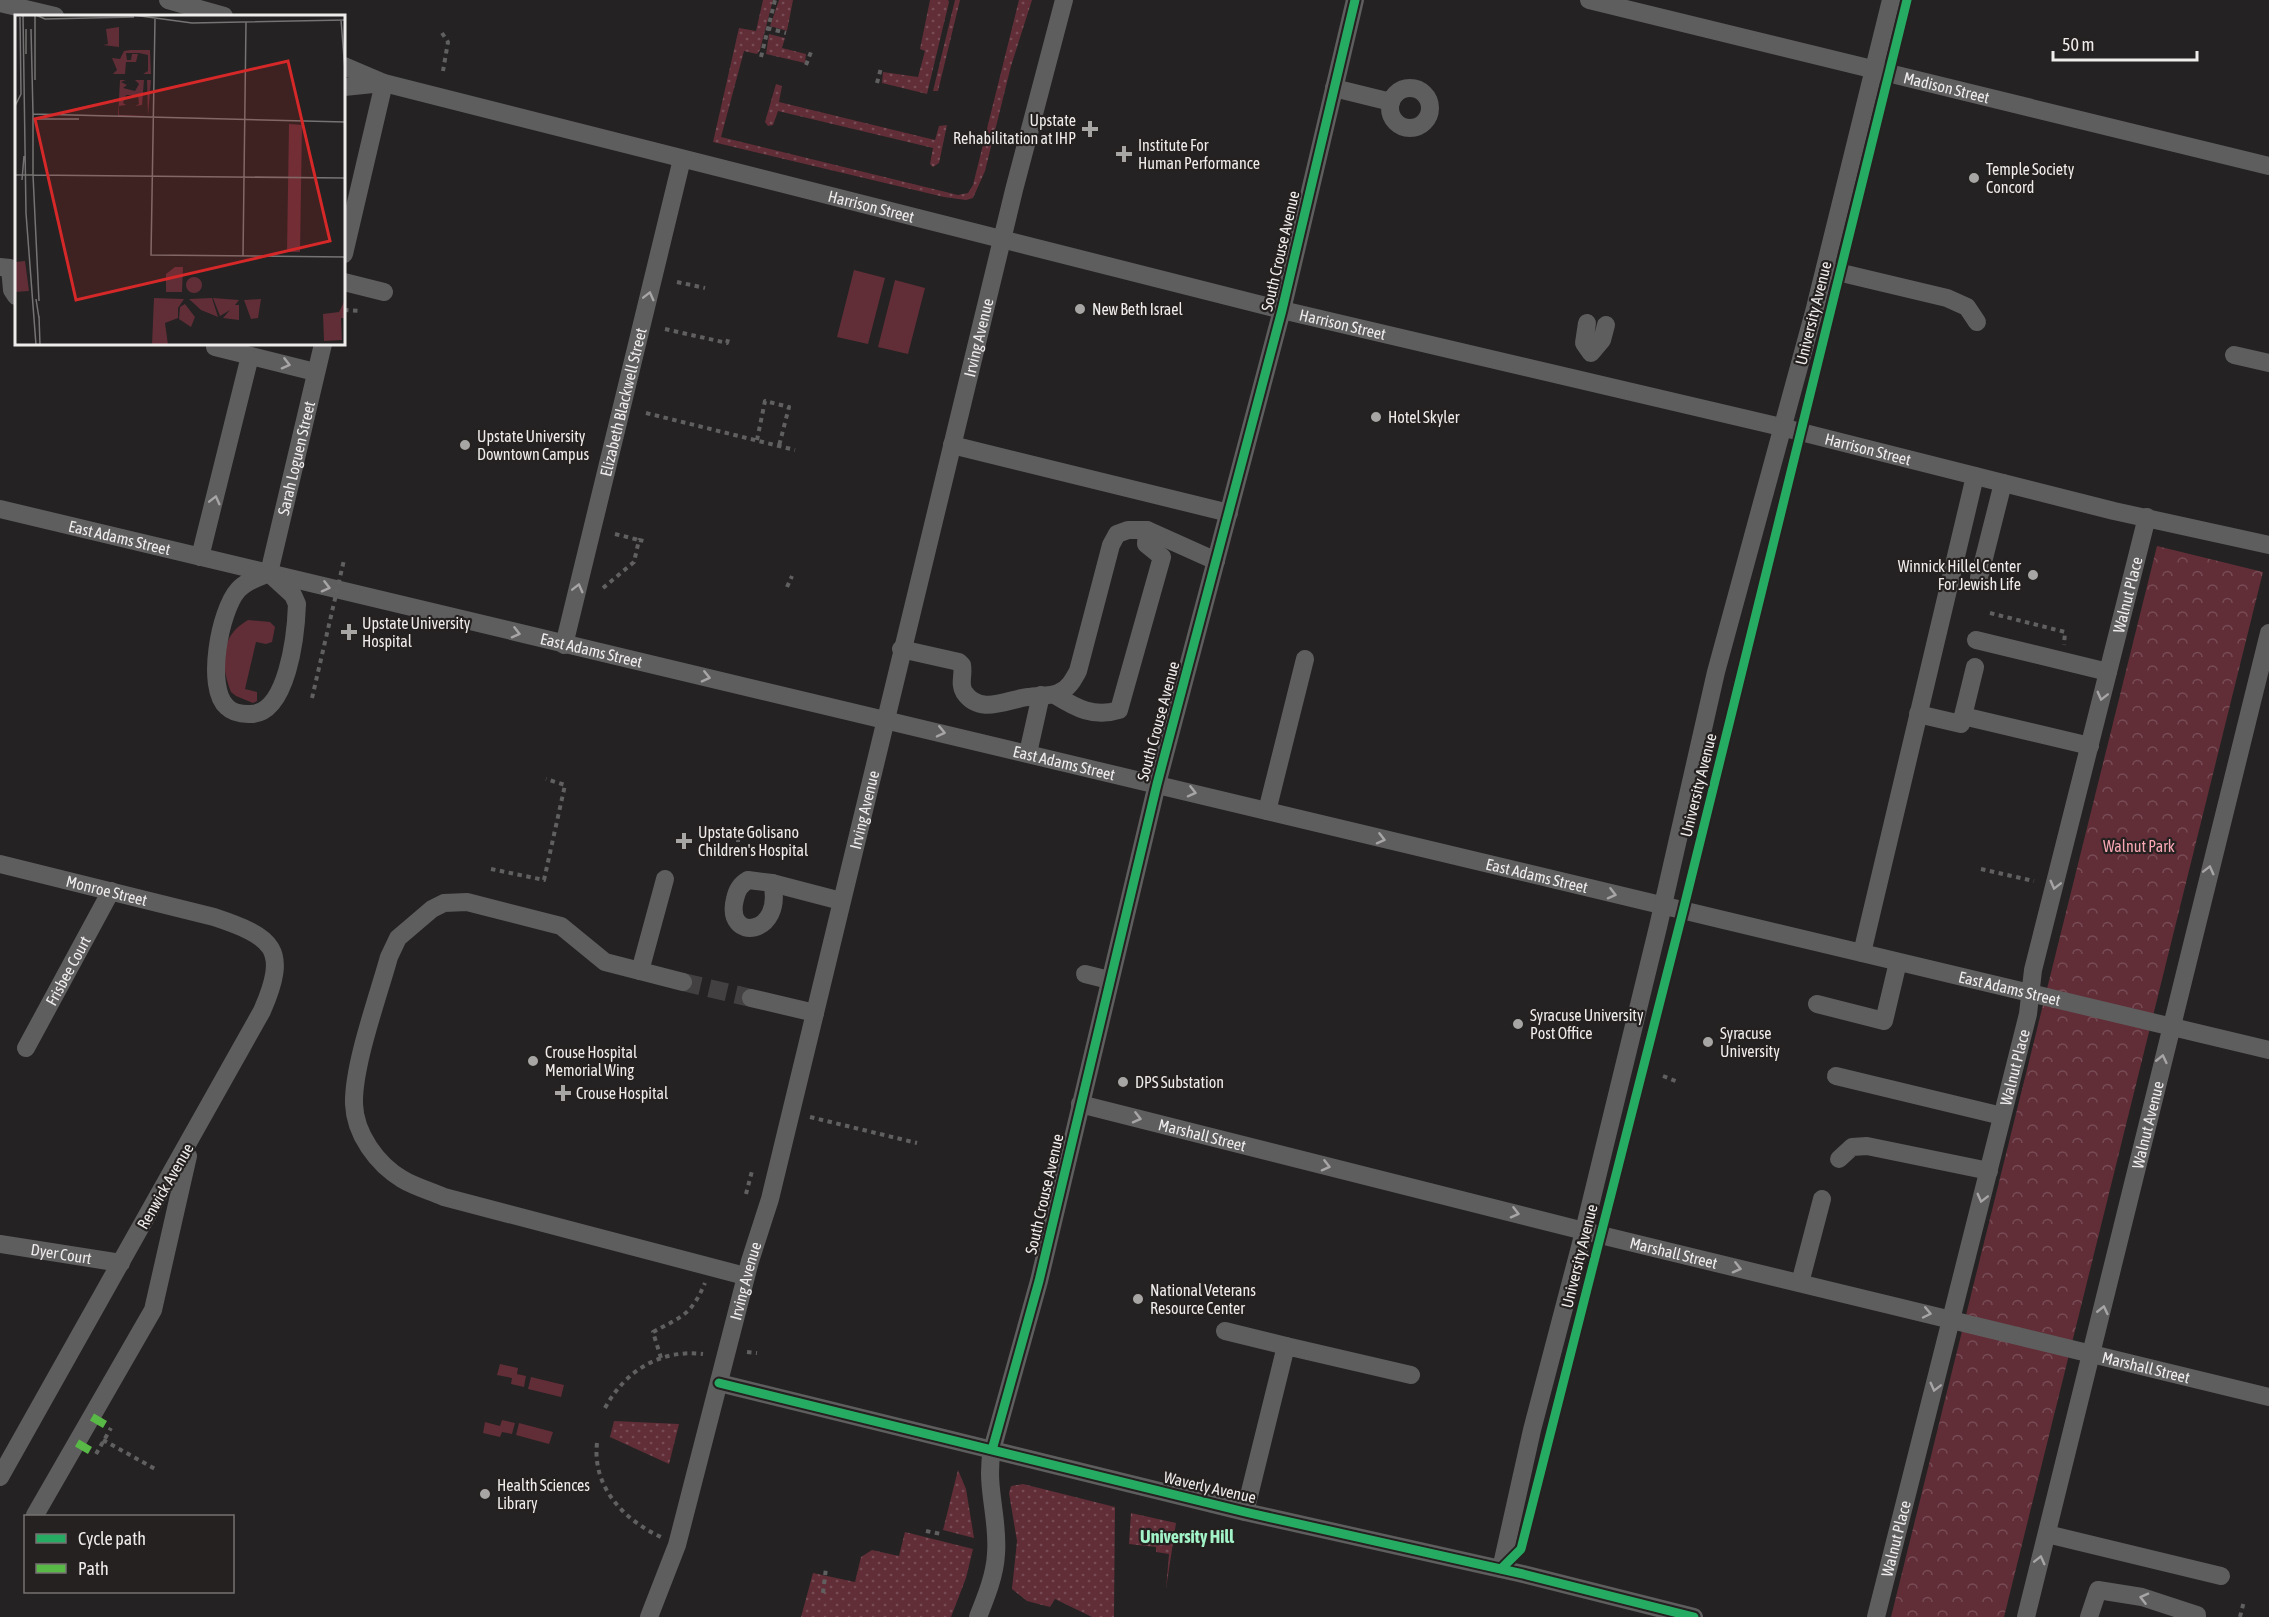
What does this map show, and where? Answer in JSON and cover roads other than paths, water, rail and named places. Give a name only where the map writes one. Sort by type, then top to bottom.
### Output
[{"type":"street","points":[[168,0],[220,15]]},
{"type":"street","name":"Irving Avenue","points":[[649,1617],[677,1545],[746,1276],[770,1199],[884,718],[1002,239],[1064,0]]},
{"type":"street","name":"South Crouse Avenue","points":[[978,1617],[991,1582],[997,1552],[988,1472],[992,1450],[1039,1281],[1157,784],[1282,310],[1355,0]]},
{"type":"street","name":"University Avenue","points":[[1501,1569],[1532,1430],[1584,1231],[1716,672],[1825,269],[1891,0]]},
{"type":"street","name":"Madison Street","points":[[1601,1],[2269,166]]},
{"type":"street","points":[[0,3],[51,15]]},
{"type":"street","name":"Harrison Street","points":[[345,66],[384,83],[1282,310],[2269,545]]},
{"type":"street","points":[[345,250],[384,83]]},
{"type":"street","name":"Harrison Street","points":[[345,87],[384,83]]},
{"type":"street","points":[[1334,88],[1392,102]]},
{"type":"street","name":"Elizabeth Blackwell Street","points":[[564,645],[682,159]]},
{"type":"street","points":[[5,268],[15,294]]},
{"type":"street","points":[[1825,269],[1947,298],[1967,307],[1977,322]]},
{"type":"street","points":[[345,282],[384,292]]},
{"type":"street","points":[[1587,323],[1584,343],[1591,353],[1602,340],[1606,325]]},
{"type":"street","points":[[207,345],[243,351],[315,372]]},
{"type":"street","name":"Sarah Loguen Street","points":[[269,573],[323,345]]},
{"type":"street","points":[[200,557],[243,351]]},
{"type":"street","points":[[2234,355],[2269,363]]},
{"type":"street","points":[[952,445],[1228,513]]},
{"type":"street","points":[[1862,953],[1975,476]]},
{"type":"street","points":[[1979,578],[2003,483]]},
{"type":"street","name":"East Adams Street","points":[[0,508],[564,645],[884,718],[2269,1050]]},
{"type":"street","name":"Walnut Place","points":[[1876,1617],[1989,1171],[2031,993],[2033,970],[2147,517]]},
{"type":"street","points":[[902,649],[958,662],[963,670],[962,688],[965,694],[978,702],[1000,705],[1048,695],[1068,687],[1078,671],[1113,539],[1117,534],[1128,530],[1147,530],[1216,561]]},
{"type":"street","points":[[1048,695],[1077,708],[1103,715],[1119,710],[1162,557],[1146,544],[1147,530]]},
{"type":"street","points":[[269,573],[293,595],[297,604],[288,664],[272,707],[262,713],[234,712],[225,706],[220,695],[216,664],[217,641],[237,591],[250,581],[269,573]]},
{"type":"street","name":"Walnut Avenue","points":[[2026,1617],[2170,1025],[2269,633]]},
{"type":"street","points":[[1976,640],[2108,672]]},
{"type":"street","points":[[1267,811],[1305,660]]},
{"type":"street","points":[[1918,714],[1961,724],[1975,667]]},
{"type":"street","points":[[1028,753],[1048,695]]},
{"type":"street","points":[[1963,716],[2090,746]]},
{"type":"street","name":"Monroe Street","points":[[0,864],[214,917]]},
{"type":"street","points":[[640,971],[664,879]]},
{"type":"street","points":[[772,883],[841,901]]},
{"type":"street","name":"Frisbee Court","points":[[26,1048],[111,891]]},
{"type":"street","points":[[682,982],[605,962],[561,926],[467,902],[444,903],[432,909],[398,938],[389,957],[355,1080],[354,1106],[360,1129],[374,1155],[402,1179],[444,1197],[746,1276]]},
{"type":"street","name":"Renwick Avenue","points":[[0,1477],[190,1142],[273,987],[277,963],[273,949],[247,928],[214,917]]},
{"type":"street","points":[[1817,1004],[1884,1021],[1898,962]]},
{"type":"street","points":[[1085,974],[1109,980]]},
{"type":"street","points":[[751,998],[815,1013]]},
{"type":"street","points":[[1836,1076],[2002,1116]]},
{"type":"street","name":"Marshall Street","points":[[1080,1104],[1584,1231],[2269,1397]]},
{"type":"street","points":[[35,1515],[153,1310],[184,1180],[190,1142]]},
{"type":"street","points":[[1839,1159],[1852,1147],[1867,1146],[1989,1171]]},
{"type":"street","points":[[1800,1283],[1822,1199]]},
{"type":"street","name":"Dyer Court","points":[[0,1244],[121,1263]]},
{"type":"street","points":[[1224,1331],[1411,1375]]},
{"type":"street","points":[[1245,1512],[1286,1346]]},
{"type":"street","name":"Waverly Avenue","points":[[719,1383],[1245,1512],[1501,1569],[1694,1617]]},
{"type":"street","points":[[2047,1534],[2221,1576]]},
{"type":"street","points":[[2089,1617],[2098,1590],[2142,1597],[2197,1615],[2197,1617]]},
{"type":"tunnel","points":[[683,982],[751,998]]},
{"type":"place","name":"Upstate Rehabilitation at IHP","points":[[1090,129]]},
{"type":"place","name":"Institute For Human Performance","points":[[1124,154]]},
{"type":"place","name":"Temple Society Concord","points":[[1974,178]]},
{"type":"place","name":"New Beth Israel","points":[[1080,309]]},
{"type":"place","name":"Hotel Skyler","points":[[1376,417]]},
{"type":"place","name":"Upstate University Downtown Campus","points":[[465,445]]},
{"type":"place","name":"Winnick Hillel Center For Jewish Life","points":[[2033,575]]},
{"type":"place","name":"Upstate University Hospital","points":[[349,632]]},
{"type":"place","name":"Upstate Golisano Children's Hospital","points":[[684,841]]},
{"type":"place","name":"Syracuse University Post Office","points":[[1518,1024]]},
{"type":"place","name":"Syracuse University","points":[[1708,1042]]},
{"type":"place","name":"Crouse Hospital Memorial Wing","points":[[533,1061]]},
{"type":"place","name":"DPS Substation","points":[[1123,1082]]},
{"type":"place","name":"Crouse Hospital","points":[[563,1093]]},
{"type":"place","name":"National Veterans Resource Center","points":[[1138,1299]]},
{"type":"place","name":"Health Sciences Library","points":[[485,1494]]},
{"type":"district","name":"University Hill","points":[[1187,1537]]},
{"type":"park label","name":"Walnut Park","points":[[2139,846]]}]
